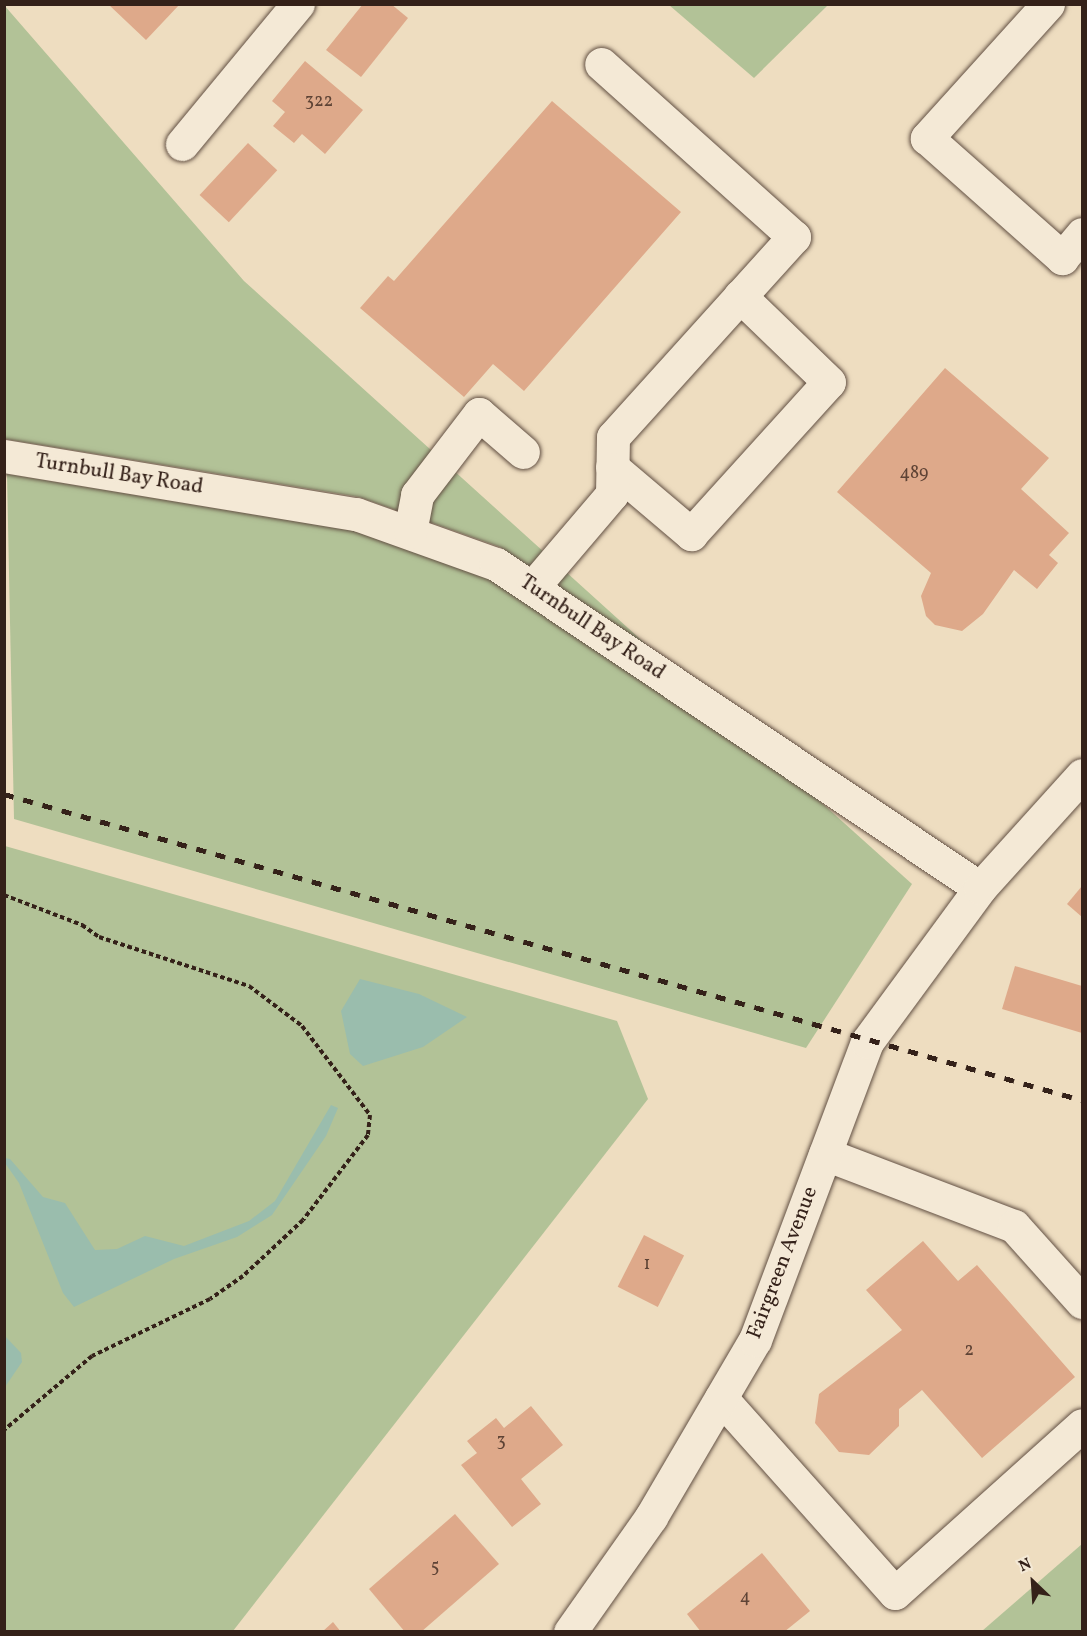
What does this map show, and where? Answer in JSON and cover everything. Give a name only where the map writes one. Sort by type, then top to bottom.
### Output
[{"type":"street","points":[[182,144],[298,4]]},
{"type":"street","points":[[1048,4],[927,138],[1062,258],[1083,234]]},
{"type":"street","points":[[532,588],[612,494],[613,437],[794,237],[601,64]]},
{"type":"street","points":[[612,467],[691,534],[829,382],[740,296]]},
{"type":"street","points":[[410,532],[417,495],[479,414],[523,452]]},
{"type":"street","name":"Turnbull Bay Road","points":[[4,456],[356,514],[496,564],[980,888]]},
{"type":"street","points":[[980,888],[1083,775]]},
{"type":"street","name":"Fairgreen Avenue","points":[[570,1632],[651,1517],[755,1340],[867,1042],[980,888]]},
{"type":"street","points":[[825,1154],[1014,1226],[1083,1302]]},
{"type":"street","points":[[721,1398],[895,1593],[1083,1425]]},
{"type":"path","points":[[4,895],[82,925],[99,937],[249,986],[302,1026],[370,1115],[368,1135],[303,1220],[243,1276],[210,1299],[92,1356],[4,1430]]},
{"type":"shaded area","points":[[4,5],[244,281],[649,647],[500,547],[359,497],[5,439]]},
{"type":"shaded area","points":[[669,5],[828,5],[754,78]]},
{"type":"shaded area","points":[[7,474],[354,531],[491,579],[814,796],[912,884],[806,1048],[14,819]]},
{"type":"shaded area","points":[[5,846],[617,1021],[648,1099],[233,1631],[5,1631]]},
{"type":"shaded area","points":[[360,979],[419,994],[467,1017],[423,1047],[363,1066],[350,1054],[341,1011]]},
{"type":"shaded area","points":[[331,1105],[338,1108],[326,1136],[272,1215],[237,1237],[174,1259],[74,1307],[63,1293],[19,1183],[5,1163],[5,1158],[10,1159],[43,1197],[65,1203],[95,1250],[117,1249],[145,1236],[184,1246],[249,1221],[275,1201]]},
{"type":"shaded area","points":[[5,1336],[21,1353],[22,1362],[5,1387]]},
{"type":"shaded area","points":[[1082,1544],[1082,1631],[982,1631]]},
{"type":"building","points":[[108,4],[180,4],[146,40]]},
{"type":"building","points":[[363,4],[391,4],[408,18],[361,77],[326,50]]},
{"type":"building","points":[[305,61],[363,110],[325,154],[302,134],[294,143],[273,126],[285,112],[272,101]]},
{"type":"building","points":[[552,101],[681,212],[524,391],[493,364],[464,397],[360,308],[388,276],[394,281]]},
{"type":"building","points":[[248,143],[277,170],[229,222],[200,195]]},
{"type":"building","points":[[945,368],[1049,458],[1021,489],[1069,533],[1049,555],[1058,563],[1037,589],[1014,570],[983,614],[962,631],[935,625],[926,616],[921,596],[931,573],[837,492]]},
{"type":"building","points":[[1082,886],[1082,917],[1067,904]]},
{"type":"building","points":[[1015,966],[1082,986],[1082,1033],[1002,1009]]},
{"type":"building","points":[[644,1235],[684,1255],[658,1307],[618,1287]]},
{"type":"building","points":[[923,1241],[958,1281],[977,1265],[1075,1377],[982,1458],[922,1390],[899,1409],[899,1426],[869,1455],[839,1452],[815,1423],[819,1394],[902,1330],[866,1290]]},
{"type":"building","points":[[531,1406],[563,1445],[521,1479],[541,1504],[512,1527],[461,1465],[477,1453],[467,1441],[496,1418],[504,1428]]},
{"type":"building","points":[[455,1514],[499,1564],[421,1632],[405,1632],[369,1589]]},
{"type":"building","points":[[762,1553],[810,1611],[784,1632],[701,1632],[687,1614]]},
{"type":"building","points":[[333,1622],[341,1632],[322,1632]]},
{"type":"railway","points":[[4,794],[1082,1100]]}]
